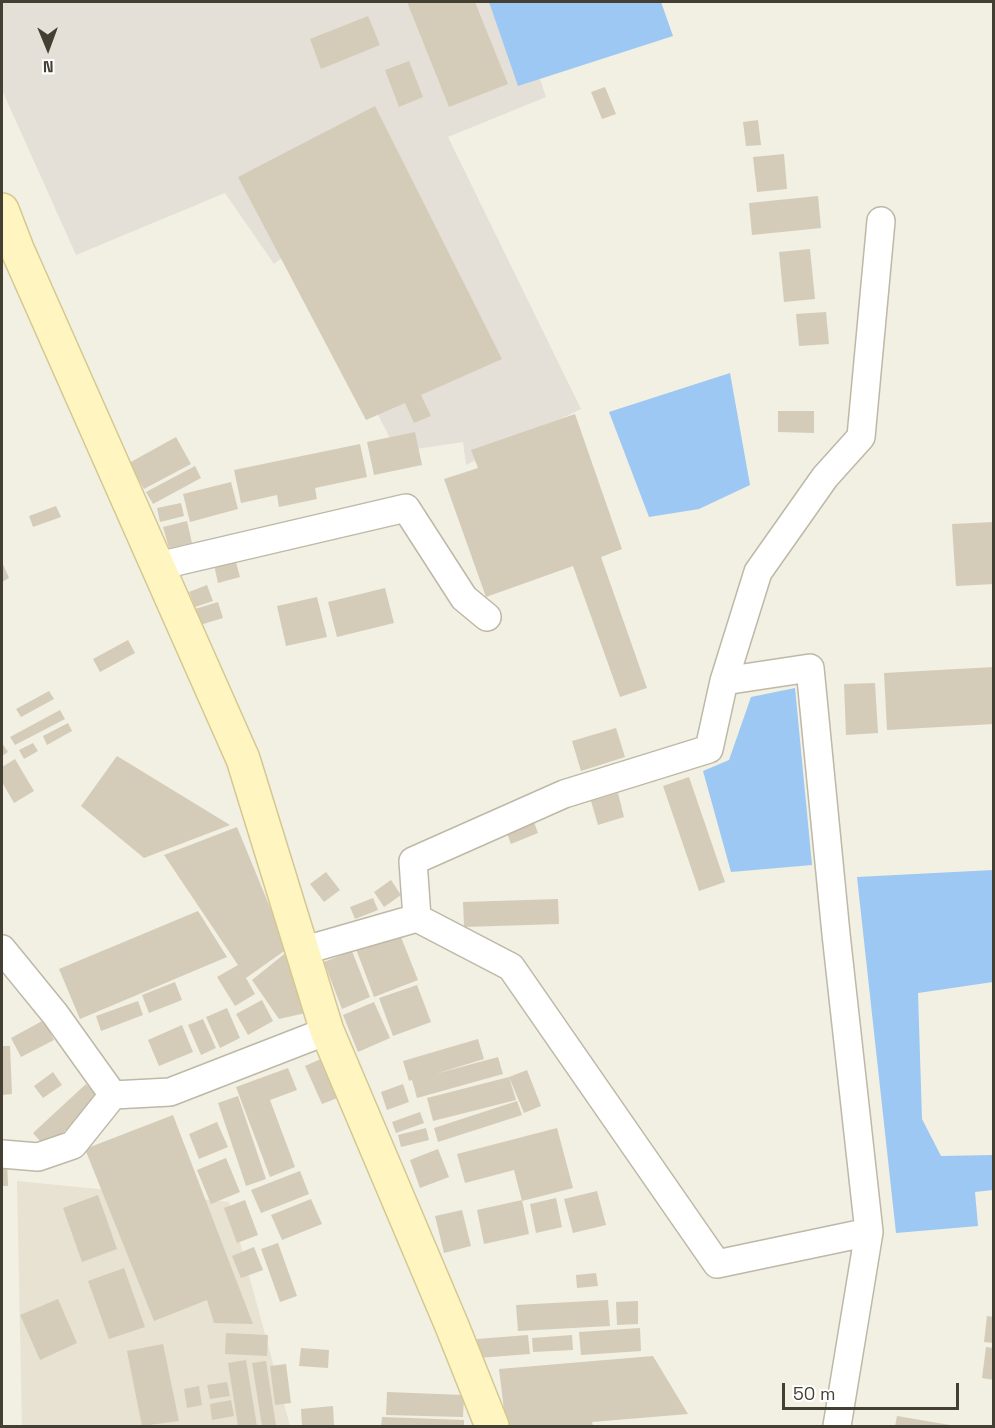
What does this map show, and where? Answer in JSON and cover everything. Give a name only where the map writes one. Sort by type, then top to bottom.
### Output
[{"type":"street","points":[[2,210],[243,759],[327,1031],[492,1426]]},
{"type":"street","points":[[417,918],[413,861],[564,794],[709,749],[724,681],[758,572],[825,477],[861,437],[882,221]]},
{"type":"street","points":[[158,566],[406,508],[465,598],[487,617]]},
{"type":"street","points":[[724,681],[810,668],[869,1232],[837,1426]]},
{"type":"street","points":[[302,951],[417,918],[511,967],[717,1264],[869,1232]]},
{"type":"street","points":[[2,949],[55,1014],[113,1095]]},
{"type":"street","points":[[2,1154],[38,1157],[73,1145],[113,1095],[170,1092],[327,1031]]},
{"type":"shaded area","points":[[2,2],[514,2],[546,97],[448,137],[581,409],[466,465],[463,442],[397,452],[294,249],[274,264],[225,193],[76,255],[2,90]]},
{"type":"shaded area","points":[[17,1181],[229,1202],[290,1426],[22,1426]]},
{"type":"water","points":[[489,2],[661,2],[673,36],[518,86]]},
{"type":"water","points":[[730,373],[750,485],[699,509],[649,517],[609,412]]},
{"type":"water","points":[[795,688],[812,865],[731,872],[703,771],[729,760],[751,697]]},
{"type":"water","points":[[993,870],[993,982],[918,993],[922,1119],[941,1156],[993,1155],[993,1190],[975,1192],[978,1226],[896,1233],[857,877]]},
{"type":"building","points":[[407,2],[475,2],[508,84],[449,107]]},
{"type":"building","points":[[368,16],[380,45],[321,69],[310,39]]},
{"type":"building","points":[[409,61],[423,97],[399,107],[385,70]]},
{"type":"building","points":[[605,87],[616,114],[602,119],[591,92]]},
{"type":"building","points":[[375,106],[502,359],[421,395],[431,416],[414,423],[405,403],[366,420],[238,177]]},
{"type":"building","points":[[758,120],[761,145],[746,146],[743,122]]},
{"type":"building","points":[[784,154],[787,189],[757,192],[753,157]]},
{"type":"building","points":[[818,196],[821,228],[752,235],[749,203]]},
{"type":"building","points":[[810,249],[815,299],[784,302],[779,252]]},
{"type":"building","points":[[826,312],[829,344],[799,346],[796,314]]},
{"type":"building","points":[[778,411],[814,411],[814,433],[778,432]]},
{"type":"building","points":[[575,414],[622,549],[601,557],[647,688],[620,697],[573,566],[486,597],[444,479],[478,468],[471,450]]},
{"type":"building","points":[[415,432],[422,465],[374,475],[367,442]]},
{"type":"building","points":[[176,437],[191,464],[144,489],[129,463]]},
{"type":"building","points":[[360,444],[367,477],[315,488],[317,499],[279,507],[277,495],[241,503],[234,470]]},
{"type":"building","points":[[195,466],[201,478],[153,504],[146,492]]},
{"type":"building","points":[[231,482],[238,509],[190,522],[183,494]]},
{"type":"building","points":[[181,503],[184,516],[160,522],[157,508]]},
{"type":"building","points":[[56,506],[61,517],[33,527],[29,516]]},
{"type":"building","points":[[187,521],[192,543],[169,548],[163,527]]},
{"type":"building","points":[[994,522],[994,584],[956,586],[952,524]]},
{"type":"building","points":[[235,559],[240,577],[218,583],[214,565]]},
{"type":"building","points":[[2,562],[9,578],[2,582]]},
{"type":"building","points":[[207,585],[213,601],[195,607],[189,592]]},
{"type":"building","points":[[385,588],[394,623],[337,637],[328,602]]},
{"type":"building","points":[[317,597],[327,637],[286,646],[277,606]]},
{"type":"building","points":[[218,602],[223,618],[200,625],[195,609]]},
{"type":"building","points":[[128,640],[135,653],[100,672],[93,659]]},
{"type":"building","points":[[994,667],[994,724],[887,730],[884,673]]},
{"type":"building","points":[[875,683],[878,733],[846,735],[844,684]]},
{"type":"building","points":[[49,691],[54,699],[21,717],[16,709]]},
{"type":"building","points":[[60,710],[65,719],[15,745],[10,737]]},
{"type":"building","points":[[68,723],[72,731],[47,745],[43,736]]},
{"type":"building","points":[[616,728],[625,757],[581,771],[572,741]]},
{"type":"building","points":[[2,743],[8,752],[2,756]]},
{"type":"building","points":[[33,743],[38,751],[24,759],[19,750]]},
{"type":"building","points":[[117,756],[230,825],[144,858],[81,806]]},
{"type":"building","points":[[15,759],[34,791],[14,803],[2,782],[2,767]]},
{"type":"building","points":[[689,777],[725,882],[699,891],[663,786]]},
{"type":"building","points":[[618,793],[624,817],[598,825],[591,801]]},
{"type":"building","points":[[532,817],[538,833],[511,844],[505,828]]},
{"type":"building","points":[[237,827],[287,949],[246,978],[255,994],[235,1006],[217,977],[238,965],[164,855]]},
{"type":"building","points":[[326,872],[340,890],[324,902],[310,884]]},
{"type":"building","points":[[391,880],[401,895],[384,907],[374,892]]},
{"type":"building","points":[[373,898],[378,910],[355,919],[350,907]]},
{"type":"building","points":[[558,899],[559,924],[464,927],[463,902]]},
{"type":"building","points":[[198,911],[227,957],[80,1019],[59,969]]},
{"type":"building","points":[[399,932],[418,980],[374,997],[356,949]]},
{"type":"building","points":[[288,951],[310,1012],[279,1019],[252,980]]},
{"type":"building","points":[[352,951],[370,997],[342,1009],[324,962]]},
{"type":"building","points":[[175,982],[182,1000],[149,1013],[142,995]]},
{"type":"building","points":[[417,985],[431,1022],[393,1036],[379,998]]},
{"type":"building","points":[[262,1000],[273,1021],[248,1035],[236,1014]]},
{"type":"building","points":[[138,1001],[143,1015],[101,1031],[96,1016]]},
{"type":"building","points":[[374,1002],[390,1038],[358,1052],[343,1015]]},
{"type":"building","points":[[227,1008],[240,1038],[220,1048],[206,1017]]},
{"type":"building","points":[[203,1019],[216,1048],[201,1055],[188,1025]]},
{"type":"building","points":[[44,1020],[54,1040],[21,1057],[11,1038]]},
{"type":"building","points":[[182,1025],[193,1052],[159,1066],[148,1040]]},
{"type":"building","points":[[478,1039],[484,1059],[435,1074],[498,1057],[503,1074],[417,1098],[403,1061]]},
{"type":"building","points":[[2,1046],[10,1046],[12,1094],[2,1095]]},
{"type":"building","points":[[323,1058],[340,1097],[322,1104],[305,1066]]},
{"type":"building","points":[[288,1068],[297,1090],[270,1100],[295,1167],[270,1177],[236,1087]]},
{"type":"building","points":[[527,1070],[541,1106],[524,1113],[509,1077]]},
{"type":"building","points":[[53,1072],[62,1085],[43,1098],[34,1086]]},
{"type":"building","points":[[509,1077],[516,1100],[433,1121],[427,1098]]},
{"type":"building","points":[[86,1084],[100,1099],[46,1148],[33,1133]]},
{"type":"building","points":[[403,1084],[409,1102],[387,1110],[381,1092]]},
{"type":"building","points":[[238,1096],[266,1179],[246,1186],[218,1103]]},
{"type":"building","points":[[517,1101],[522,1115],[438,1142],[434,1128]]},
{"type":"building","points":[[420,1112],[424,1123],[396,1133],[392,1122]]},
{"type":"building","points":[[173,1115],[253,1324],[214,1323],[207,1300],[154,1321],[85,1149]]},
{"type":"building","points":[[217,1122],[228,1147],[199,1159],[189,1134]]},
{"type":"building","points":[[426,1128],[429,1140],[401,1147],[398,1135]]},
{"type":"building","points":[[557,1128],[573,1188],[522,1201],[514,1170],[465,1183],[457,1154]]},
{"type":"building","points":[[438,1149],[449,1177],[420,1188],[410,1160]]},
{"type":"building","points":[[226,1158],[240,1192],[211,1204],[197,1170]]},
{"type":"building","points":[[7,1160],[8,1186],[2,1186],[2,1161]]},
{"type":"building","points":[[300,1171],[309,1194],[261,1213],[251,1190]]},
{"type":"building","points":[[597,1191],[606,1225],[573,1233],[564,1199]]},
{"type":"building","points":[[98,1195],[117,1249],[82,1262],[63,1208]]},
{"type":"building","points":[[556,1198],[562,1227],[536,1233],[530,1204]]},
{"type":"building","points":[[311,1199],[322,1224],[282,1240],[271,1215]]},
{"type":"building","points":[[245,1200],[258,1235],[237,1243],[224,1208]]},
{"type":"building","points":[[522,1200],[529,1234],[484,1244],[477,1210]]},
{"type":"building","points":[[462,1210],[471,1246],[444,1253],[435,1216]]},
{"type":"building","points":[[278,1243],[297,1296],[280,1302],[261,1249]]},
{"type":"building","points":[[254,1247],[263,1270],[241,1278],[232,1256]]},
{"type":"building","points":[[124,1268],[145,1327],[109,1339],[88,1281]]},
{"type":"building","points":[[596,1273],[598,1286],[577,1288],[576,1275]]},
{"type":"building","points":[[58,1299],[77,1343],[40,1360],[20,1315]]},
{"type":"building","points":[[608,1300],[610,1326],[518,1331],[516,1305]]},
{"type":"building","points":[[638,1301],[638,1324],[617,1325],[616,1302]]},
{"type":"building","points":[[987,1316],[994,1317],[994,1343],[984,1342]]},
{"type":"building","points":[[640,1328],[641,1351],[581,1355],[579,1332]]},
{"type":"building","points":[[226,1333],[268,1335],[267,1356],[225,1354]]},
{"type":"building","points":[[528,1335],[530,1354],[478,1358],[477,1339]]},
{"type":"building","points":[[572,1335],[573,1350],[533,1352],[532,1338]]},
{"type":"building","points":[[163,1344],[179,1421],[142,1426],[127,1351]]},
{"type":"building","points":[[986,1347],[994,1348],[994,1380],[982,1378]]},
{"type":"building","points":[[301,1348],[329,1350],[328,1368],[299,1366]]},
{"type":"building","points":[[653,1356],[688,1414],[592,1422],[593,1426],[506,1426],[499,1369]]},
{"type":"building","points":[[246,1360],[257,1426],[238,1426],[228,1363]]},
{"type":"building","points":[[266,1361],[276,1426],[262,1426],[252,1363]]},
{"type":"building","points":[[286,1364],[291,1403],[275,1405],[270,1366]]},
{"type":"building","points":[[227,1382],[230,1396],[210,1399],[207,1385]]},
{"type":"building","points":[[199,1386],[202,1405],[187,1408],[184,1389]]},
{"type":"building","points":[[387,1392],[464,1395],[463,1417],[386,1415]]},
{"type":"building","points":[[231,1400],[234,1416],[212,1420],[210,1404]]},
{"type":"building","points":[[333,1406],[334,1425],[302,1426],[301,1409]]},
{"type":"building","points":[[897,1416],[950,1425],[950,1426],[895,1426]]},
{"type":"building","points":[[382,1417],[464,1420],[464,1426],[381,1426]]}]
